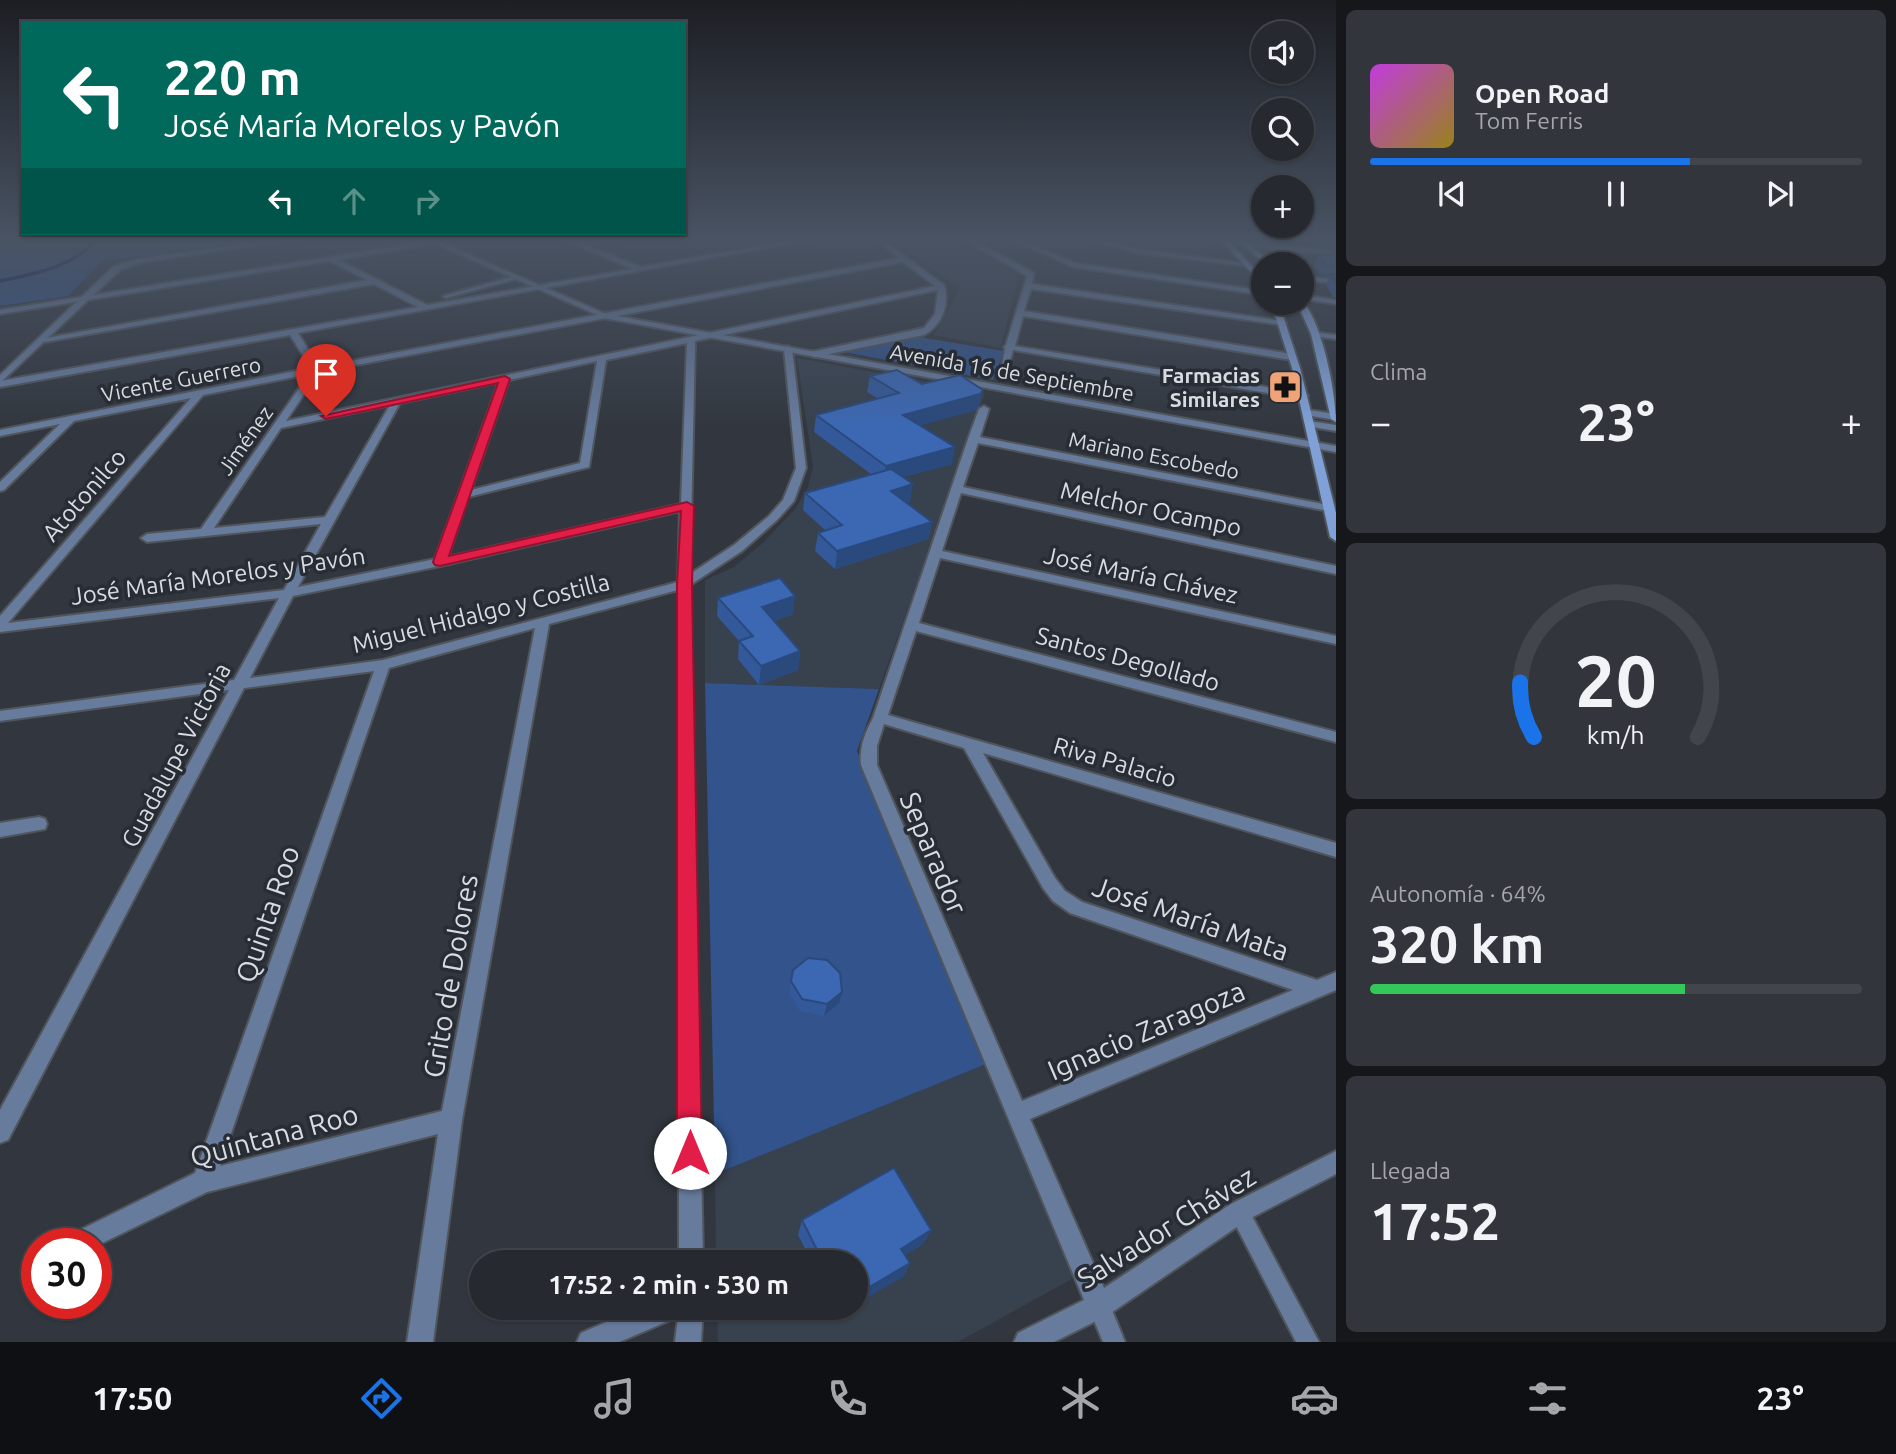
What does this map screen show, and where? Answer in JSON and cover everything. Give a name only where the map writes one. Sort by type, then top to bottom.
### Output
[{"type":"main road","points":[[1279,315],[1292,357],[1318,373]]},
{"type":"main road","points":[[1306,315],[1315,334],[1318,373],[1335,413]]},
{"type":"main road","points":[[1318,373],[1303,396],[1336,537]]},
{"type":"street","points":[[0,312],[64,302]]},
{"type":"street","points":[[0,382],[82,302]]},
{"type":"street","points":[[45,339],[258,302]]},
{"type":"street","points":[[415,302],[425,307]]},
{"type":"street","points":[[0,382],[456,302]]},
{"type":"street","name":"Avenida 16 de Septiembre","points":[[568,302],[604,316],[699,337],[788,349],[1336,449]]},
{"type":"street","name":"Vicente Guerrero","points":[[0,433],[680,302]]},
{"type":"street","points":[[280,425],[870,302]]},
{"type":"street","points":[[814,354],[928,330],[936,322],[942,302]]},
{"type":"street","points":[[1003,368],[1023,302]]},
{"type":"street","points":[[1140,302],[1282,323]]},
{"type":"street","points":[[1019,313],[1292,357]]},
{"type":"street","points":[[293,332],[316,370]]},
{"type":"street","points":[[691,1250],[684,584],[699,337]]},
{"type":"street","points":[[1008,347],[1303,396]]},
{"type":"street","name":"Miguel Hidalgo y Costilla","points":[[0,716],[383,665],[684,584],[755,536],[781,509],[796,485],[801,468],[788,349]]},
{"type":"street","points":[[464,495],[584,465],[602,358]]},
{"type":"street","name":"Jiménez","points":[[205,532],[316,370]]},
{"type":"street","points":[[440,562],[505,379]]},
{"type":"street","name":"Atotonilco","points":[[0,626],[199,394]]},
{"type":"street","name":"Guadalupe Victoria","points":[[0,1132],[288,593],[396,402]]},
{"type":"street","name":"Separador","points":[[984,409],[867,753],[869,765],[1099,1306]]},
{"type":"street","points":[[1308,419],[1335,413]]},
{"type":"street","points":[[0,488],[72,418]]},
{"type":"street","points":[[1308,419],[1336,428]]},
{"type":"street","name":"Mariano Escobedo","points":[[973,439],[1328,508]]},
{"type":"street","name":"Melchor Ocampo","points":[[957,489],[1336,570]]},
{"type":"street","name":"José María Morelos y Pavón","points":[[0,626],[288,593],[687,506]]},
{"type":"street","points":[[147,538],[331,520]]},
{"type":"street","name":"José María Chávez","points":[[936,553],[1336,640]]},
{"type":"street","name":"Grito de Dolores","points":[[420,1342],[452,1120],[543,623]]},
{"type":"street","name":"Santos Degollado","points":[[909,625],[1336,737]]},
{"type":"street","name":"Quinta Roo","points":[[204,1181],[383,665]]},
{"type":"street","name":"Riva Palacio","points":[[880,718],[1336,850]]},
{"type":"street","name":"José María Mata","points":[[970,743],[1049,883],[1065,902],[1076,908],[1326,985]]},
{"type":"street","points":[[0,830],[39,824]]},
{"type":"street","name":"Ignacio Zaragoza","points":[[1016,1114],[1326,985]]},
{"type":"street","name":"Quintana Roo","points":[[108,1228],[204,1181],[452,1120]]},
{"type":"street","name":"Salvador Chávez","points":[[1027,1342],[1099,1306],[1239,1212],[1336,1162]]},
{"type":"street","points":[[590,1342],[641,1320]]},
{"type":"street","points":[[688,1342],[690,1320]]},
{"type":"lane","points":[[1315,334],[1336,337]]},
{"type":"lane","points":[[1239,1212],[1308,1342]]},
{"type":"lane","points":[[1099,1306],[1114,1342]]},
{"type":"shaded area","points":[[0,302],[30,302],[0,306]]},
{"type":"shaded area","points":[[952,302],[1012,302],[1001,348],[934,335]]},
{"type":"shaded area","points":[[918,337],[1004,351],[993,380],[839,351]]},
{"type":"shaded area","points":[[797,358],[985,393],[879,689],[705,683],[705,580],[734,567],[764,542],[795,509],[808,487],[813,467]]},
{"type":"shaded area","points":[[705,683],[879,689],[857,751],[991,1062],[715,1174]]},
{"type":"shaded area","points":[[991,1062],[1079,1275],[958,1342],[718,1342],[717,1320],[868,1320],[868,1250],[716,1250],[715,1172]]},
{"type":"building","points":[[897,370],[922,384],[960,375],[983,390],[980,394],[903,415],[955,447],[886,466],[816,415],[899,393],[870,376]]},
{"type":"building","points":[[891,469],[913,484],[891,491],[932,522],[837,551],[818,533],[842,525],[805,493]]},
{"type":"building","points":[[780,578],[795,596],[762,607],[800,651],[761,666],[739,641],[753,636],[718,598]]},
{"type":"building","points":[[808,958],[827,960],[840,973],[842,992],[827,1004],[802,999],[791,981],[793,970]]},
{"type":"building","points":[[894,1168],[931,1230],[901,1249],[910,1263],[868,1288],[868,1250],[817,1250],[802,1220]]},
{"type":"place","name":"Farmacias Similares","points":[[1285,387]]},
{"type":"route","points":[[326,416],[505,379],[440,562],[687,506],[684,584],[690,1153]]}]
